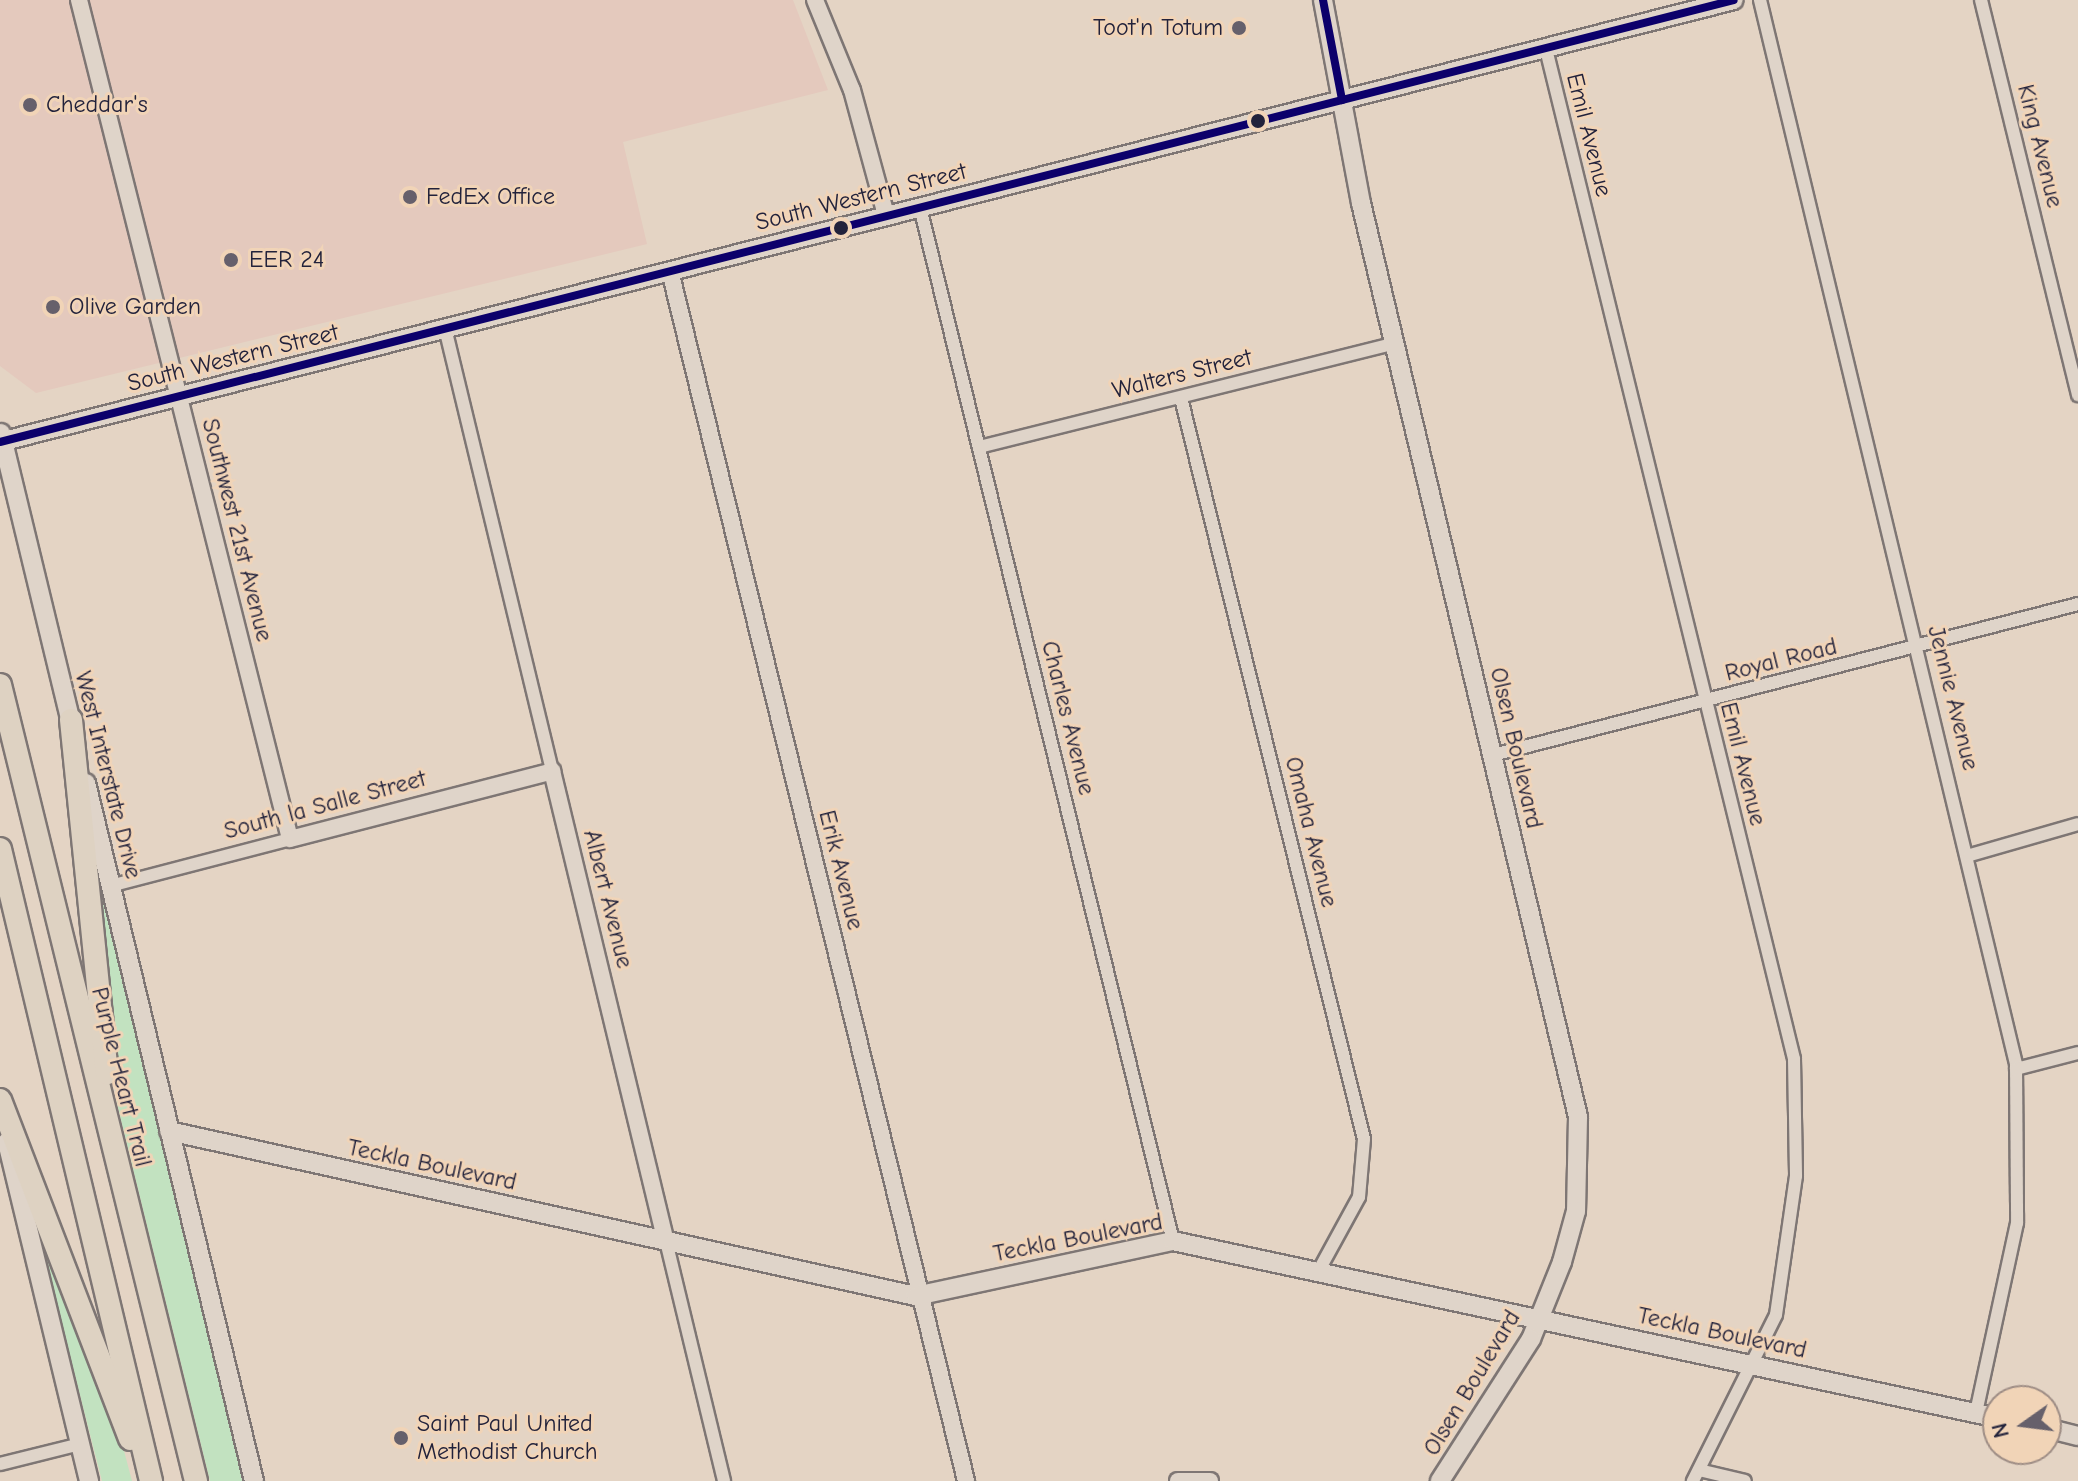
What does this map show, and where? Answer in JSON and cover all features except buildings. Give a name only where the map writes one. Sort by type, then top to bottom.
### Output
[{"type":"highway","name":"Purple Heart Trail","points":[[0,685],[124,1201],[196,1481]]},
{"type":"highway","points":[[71,720],[124,1201]]},
{"type":"highway","points":[[0,849],[148,1481]]},
{"type":"highway","points":[[0,1100],[148,1481]]},
{"type":"main road","name":"Olsen Boulevard","points":[[1323,0],[1395,343],[1578,1117],[1576,1211],[1539,1321],[1440,1481]]},
{"type":"main road","name":"South Western Street","points":[[1,438],[177,397],[1734,0]]},
{"type":"main road","name":"West Interstate Drive","points":[[1,438],[254,1481]]},
{"type":"main road","points":[[0,499],[25,532]]},
{"type":"main road","points":[[0,1112],[89,1481]]},
{"type":"main road","name":"Teckla Boulevard","points":[[169,1131],[921,1296],[1173,1241],[1319,1270],[1539,1321],[1752,1362],[1982,1414]]},
{"type":"street","name":"Southwest 21st Avenue","points":[[79,0],[290,839]]},
{"type":"street","points":[[815,0],[852,90],[886,215]]},
{"type":"street","name":"Jennie Avenue","points":[[1760,0],[1970,855],[2016,1069],[2017,1223],[1976,1413]]},
{"type":"street","name":"King Avenue","points":[[1981,0],[2078,395]]},
{"type":"street","name":"Emil Avenue","points":[[1546,49],[1794,1059],[1796,1176],[1776,1315],[1696,1475]]},
{"type":"street","name":"Charles Avenue","points":[[920,207],[1173,1241]]},
{"type":"street","name":"Erik Avenue","points":[[670,271],[966,1481]]},
{"type":"street","name":"Albert Avenue","points":[[445,328],[724,1481]]},
{"type":"street","name":"Walters Street","points":[[979,447],[1395,343]]},
{"type":"street","name":"Omaha Avenue","points":[[1181,398],[1364,1139],[1359,1197],[1319,1270]]},
{"type":"street","name":"Royal Road","points":[[1493,755],[1918,648],[2078,604]]},
{"type":"street","name":"South la Salle Street","points":[[110,886],[552,771]]},
{"type":"street","points":[[1970,855],[2078,824]]},
{"type":"street","points":[[2016,1069],[2078,1053]]},
{"type":"street","points":[[0,1464],[80,1444]]},
{"type":"street","points":[[1696,1475],[1745,1481]]},
{"type":"street","points":[[1178,1481],[1210,1481]]},
{"type":"shaded area","points":[[0,0],[793,0],[828,90],[623,142],[647,244],[36,393],[0,366]]},
{"type":"green space","points":[[95,866],[245,1481],[210,1481],[118,1108],[101,988]]},
{"type":"green space","points":[[47,1234],[119,1432],[132,1481],[102,1481],[39,1235]]},
{"type":"transit line","points":[[1323,0],[1342,100]]},
{"type":"transit line","points":[[0,442],[1734,0]]},
{"type":"place","name":"Toot'n Totum","points":[[1239,28]]},
{"type":"place","name":"Cheddar's","points":[[30,105]]},
{"type":"place","name":"FedEx Office","points":[[410,197]]},
{"type":"place","name":"EER 24","points":[[231,260]]},
{"type":"place","name":"Olive Garden","points":[[53,307]]},
{"type":"place","name":"Saint Paul United Methodist Church","points":[[401,1438]]}]
